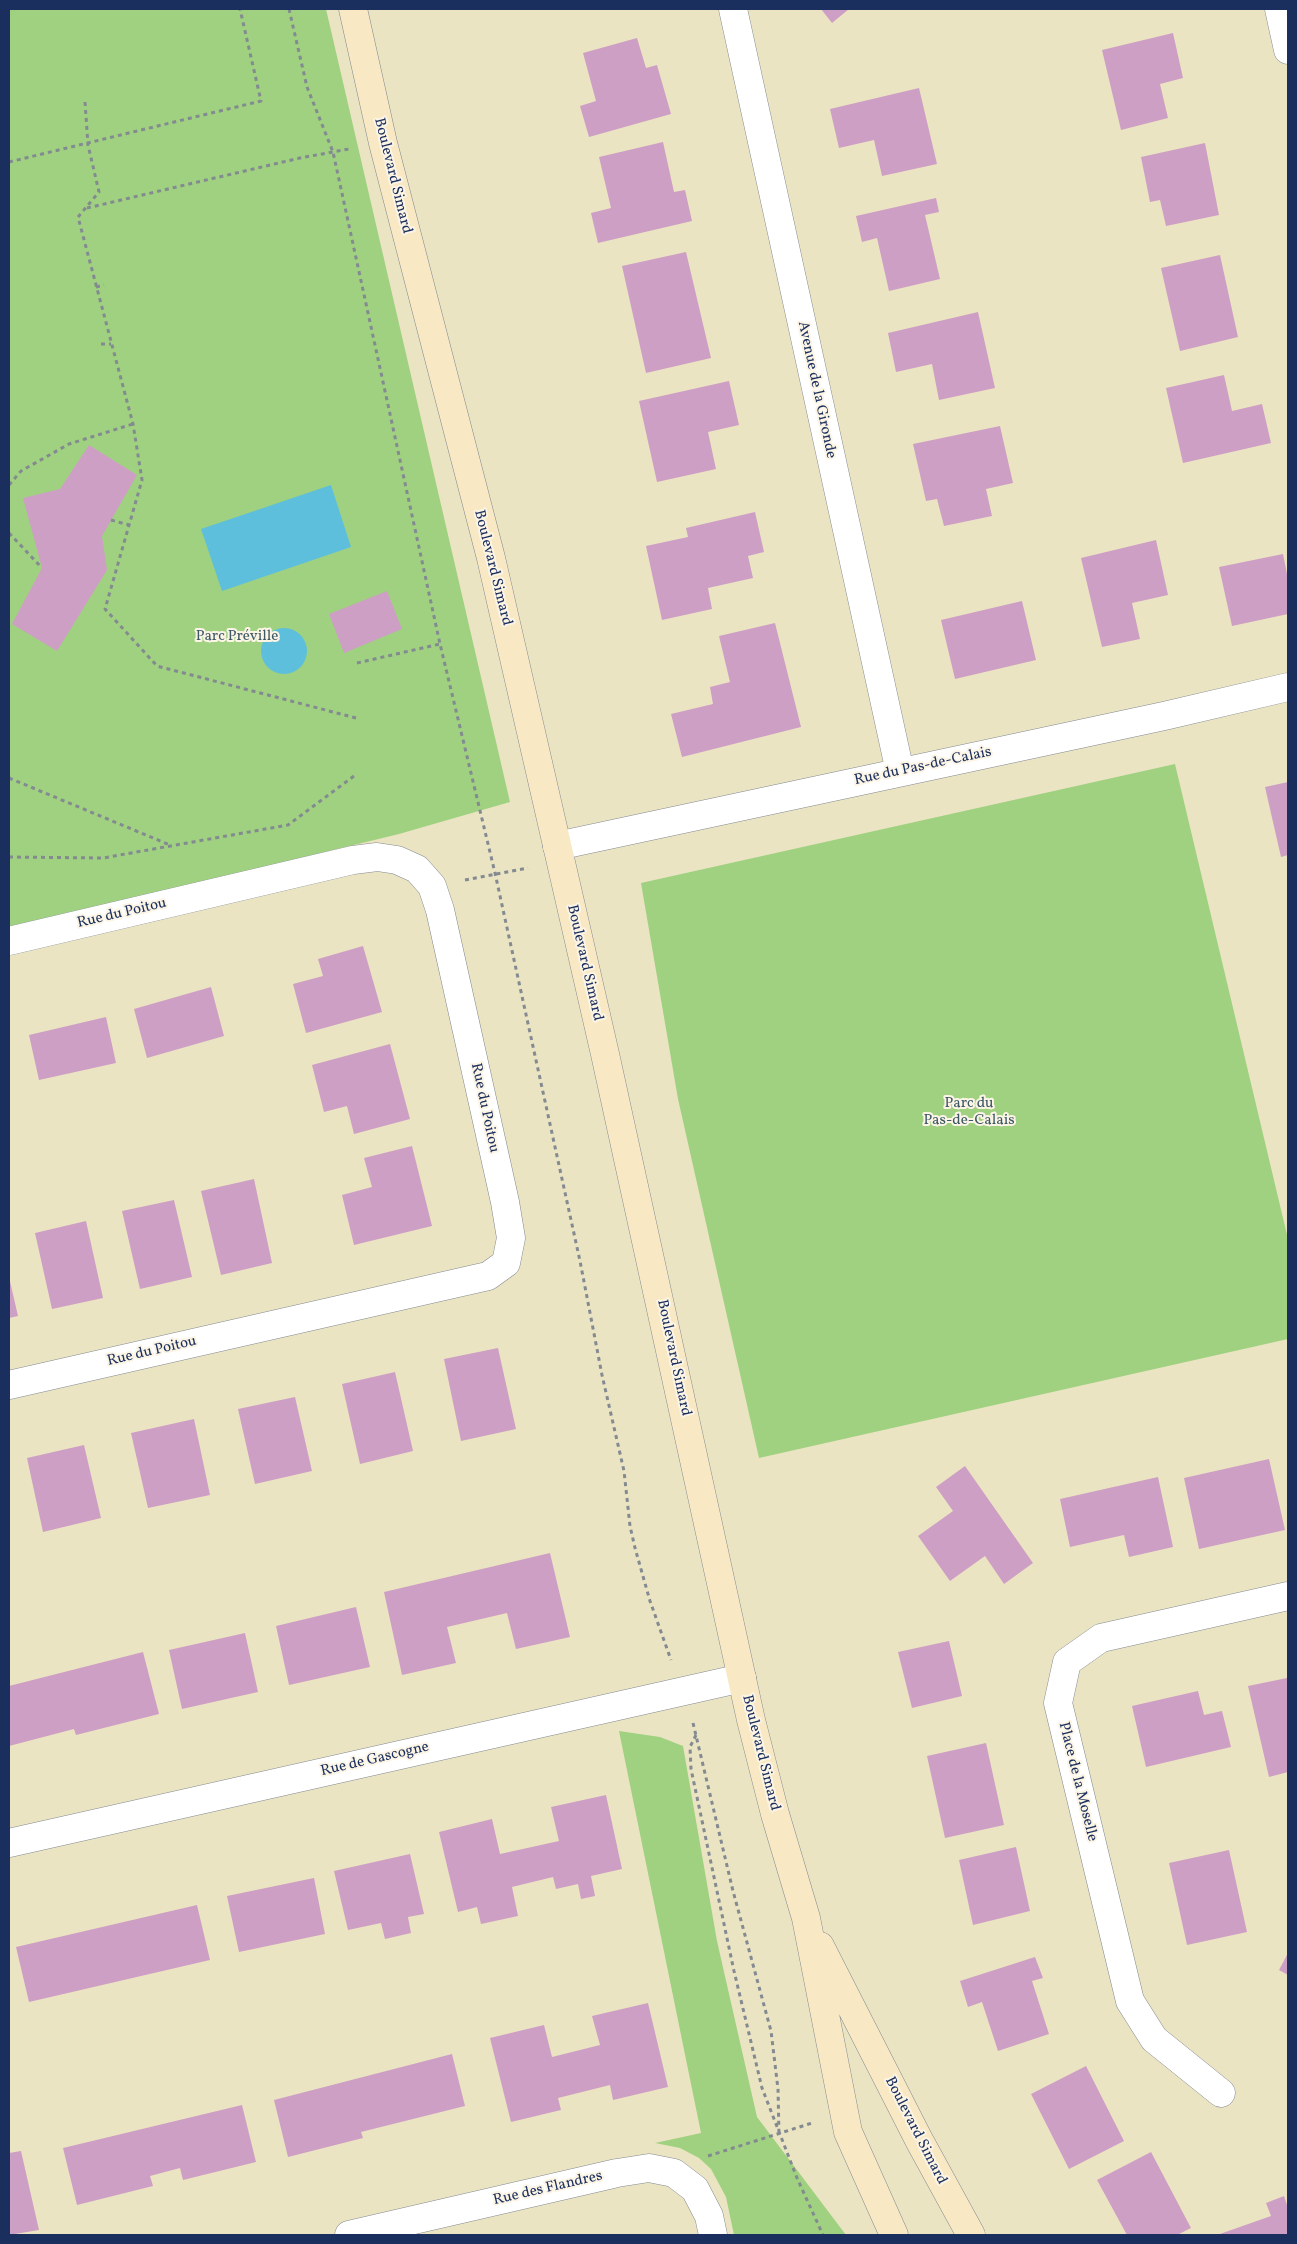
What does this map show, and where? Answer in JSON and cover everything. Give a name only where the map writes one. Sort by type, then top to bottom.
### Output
[{"type":"main road","name":"Boulevard Simard","points":[[353,9],[383,143],[491,558],[651,1257],[742,1678],[770,1796],[806,1918],[848,2132],[894,2235]]},
{"type":"main road","name":"Boulevard Simard","points":[[806,1918],[919,2140],[971,2235]]},
{"type":"street","name":"Avenue de la Gironde","points":[[733,9],[900,772]]},
{"type":"street","points":[[1279,9],[1288,50]]},
{"type":"street","name":"Rue du Pas-de-Calais","points":[[557,846],[1154,718],[1288,687]]},
{"type":"street","name":"Rue du Poitou","points":[[9,941],[353,860],[377,857],[397,860],[417,870],[432,886],[440,910],[505,1202],[510,1238],[506,1263],[488,1276],[9,1385]]},
{"type":"street","name":"Place de la Moselle","points":[[1222,2093],[1154,2040],[1130,2001],[1058,1703],[1067,1662],[1101,1638],[1288,1596]]},
{"type":"street","name":"Rue de Gascogne","points":[[9,1843],[742,1678]]},
{"type":"street","name":"Rue des Flandres","points":[[348,2235],[617,2173],[648,2168],[674,2174],[695,2189],[709,2216],[713,2235]]},
{"type":"path","points":[[9,162],[261,102],[240,9]]},
{"type":"path","points":[[289,9],[307,87],[333,152],[440,644],[495,874],[580,1261],[602,1375],[620,1446],[634,1548],[665,1646]]},
{"type":"path","points":[[85,102],[88,144],[99,192],[78,217],[133,424],[142,480],[105,609],[157,666],[356,718]]},
{"type":"path","points":[[87,208],[333,152]]},
{"type":"path","points":[[96,287],[104,285]]},
{"type":"path","points":[[101,344],[111,344]]},
{"type":"path","points":[[9,485],[21,471],[69,444],[133,424]]},
{"type":"path","points":[[110,520],[129,525]]},
{"type":"path","points":[[9,532],[42,568]]},
{"type":"path","points":[[357,663],[440,644]]},
{"type":"path","points":[[9,857],[103,858],[288,825],[354,776]]},
{"type":"path","points":[[9,778],[170,845]]},
{"type":"path","points":[[462,881],[531,867]]},
{"type":"path","points":[[779,2134],[778,2089],[770,2031],[733,1892],[696,1735],[690,1747],[690,1762],[728,1943],[762,2088],[779,2134],[808,2204],[823,2235]]},
{"type":"path","points":[[699,2158],[812,2122]]},
{"type":"green space","name":"Parc Préville","points":[[9,9],[326,9],[510,802],[399,834],[9,929]]},
{"type":"green space","name":"Parc du Pas-de-Calais","points":[[1175,764],[1288,1239],[1288,1339],[759,1458],[678,1099],[641,883]]},
{"type":"green space","points":[[619,1731],[660,1737],[683,1746],[717,1941],[757,2117],[846,2235],[734,2235],[726,2197],[711,2169],[699,2158],[680,2148],[655,2143],[701,2133]]},
{"type":"water","points":[[331,485],[351,547],[222,591],[201,529]]},
{"type":"water","points":[[284,628],[297,632],[303,638],[307,651],[303,664],[297,670],[284,674],[271,670],[265,664],[261,651],[265,638],[271,632]]},
{"type":"building","points":[[821,9],[849,9],[832,23]]},
{"type":"building","points":[[1173,33],[1183,78],[1160,84],[1168,118],[1121,130],[1102,50]]},
{"type":"building","points":[[637,38],[646,68],[657,65],[671,114],[589,137],[580,106],[596,101],[583,53]]},
{"type":"building","points":[[919,88],[937,164],[882,176],[874,140],[839,148],[830,109]]},
{"type":"building","points":[[663,142],[674,192],[685,190],[692,221],[598,243],[591,213],[611,208],[599,157]]},
{"type":"building","points":[[1205,143],[1219,215],[1166,226],[1160,200],[1150,202],[1141,157]]},
{"type":"building","points":[[936,198],[939,212],[925,215],[940,279],[889,291],[877,238],[862,242],[856,216]]},
{"type":"building","points":[[686,252],[711,358],[646,373],[622,266]]},
{"type":"building","points":[[1220,255],[1238,337],[1180,351],[1161,268]]},
{"type":"building","points":[[978,312],[995,388],[939,400],[932,364],[896,372],[888,333]]},
{"type":"building","points":[[1224,375],[1232,411],[1262,404],[1271,443],[1183,463],[1166,388]]},
{"type":"building","points":[[729,381],[739,425],[708,432],[716,469],[657,482],[639,401]]},
{"type":"building","points":[[1000,426],[1013,483],[986,489],[992,516],[944,526],[937,499],[926,501],[913,444]]},
{"type":"building","points":[[89,445],[137,475],[102,536],[107,570],[57,651],[12,624],[42,568],[23,498],[60,489]]},
{"type":"building","points":[[755,512],[764,552],[748,556],[753,578],[708,588],[712,609],[662,620],[646,546],[688,537],[686,528]]},
{"type":"building","points":[[1156,540],[1168,595],[1132,603],[1140,639],[1102,647],[1081,558]]},
{"type":"building","points":[[1283,554],[1288,579],[1288,614],[1232,626],[1219,567]]},
{"type":"building","points":[[387,591],[402,629],[344,653],[329,614]]},
{"type":"building","points":[[1022,601],[1036,660],[955,679],[941,620]]},
{"type":"building","points":[[775,623],[801,727],[682,757],[671,714],[713,704],[710,687],[730,682],[719,636]]},
{"type":"building","points":[[1288,782],[1288,855],[1281,857],[1265,787]]},
{"type":"building","points":[[363,946],[382,1012],[306,1033],[293,984],[323,976],[318,959]]},
{"type":"building","points":[[211,987],[224,1036],[147,1058],[134,1009]]},
{"type":"building","points":[[106,1017],[116,1063],[39,1080],[29,1035]]},
{"type":"building","points":[[390,1044],[410,1119],[354,1134],[347,1106],[324,1112],[312,1065]]},
{"type":"building","points":[[412,1146],[432,1226],[354,1245],[342,1195],[372,1187],[364,1158]]},
{"type":"building","points":[[254,1179],[272,1263],[221,1275],[201,1191]]},
{"type":"building","points":[[174,1200],[192,1277],[140,1289],[122,1211]]},
{"type":"building","points":[[86,1221],[103,1298],[52,1309],[35,1233]]},
{"type":"building","points":[[9,1277],[18,1316],[9,1318]]},
{"type":"building","points":[[498,1348],[516,1429],[461,1441],[444,1359]]},
{"type":"building","points":[[395,1372],[413,1451],[360,1464],[342,1384]]},
{"type":"building","points":[[295,1397],[312,1471],[255,1484],[238,1409]]},
{"type":"building","points":[[194,1419],[210,1495],[148,1508],[131,1433]]},
{"type":"building","points":[[84,1445],[101,1518],[43,1532],[27,1458]]},
{"type":"building","points":[[1269,1459],[1285,1530],[1199,1549],[1184,1478]]},
{"type":"building","points":[[965,1466],[1033,1563],[1004,1584],[985,1556],[950,1581],[918,1536],[953,1511],[936,1487]]},
{"type":"building","points":[[1158,1477],[1173,1547],[1129,1557],[1124,1535],[1070,1547],[1060,1499]]},
{"type":"building","points":[[550,1553],[570,1637],[516,1649],[507,1613],[447,1627],[456,1663],[402,1675],[384,1592]]},
{"type":"building","points":[[356,1607],[370,1667],[289,1685],[276,1626]]},
{"type":"building","points":[[245,1633],[258,1692],[182,1709],[169,1650]]},
{"type":"building","points":[[949,1641],[962,1696],[912,1708],[898,1652]]},
{"type":"building","points":[[143,1652],[159,1714],[76,1735],[74,1729],[9,1746],[9,1686]]},
{"type":"building","points":[[1287,1678],[1288,1772],[1269,1777],[1248,1686]]},
{"type":"building","points":[[1198,1691],[1204,1715],[1222,1711],[1231,1747],[1146,1767],[1132,1706]]},
{"type":"building","points":[[986,1743],[1004,1825],[945,1838],[927,1756]]},
{"type":"building","points":[[606,1795],[622,1869],[591,1876],[595,1896],[581,1899],[578,1884],[556,1889],[553,1877],[512,1887],[518,1916],[481,1924],[477,1907],[458,1912],[439,1832],[492,1819],[500,1854],[559,1841],[551,1807]]},
{"type":"building","points":[[1016,1847],[1030,1911],[973,1925],[959,1860]]},
{"type":"building","points":[[1229,1850],[1247,1932],[1187,1945],[1169,1863]]},
{"type":"building","points":[[410,1854],[424,1914],[408,1917],[411,1933],[385,1939],[381,1923],[348,1930],[334,1871]]},
{"type":"building","points":[[314,1878],[325,1934],[239,1952],[227,1896]]},
{"type":"building","points":[[197,1905],[210,1960],[29,2002],[16,1947]]},
{"type":"building","points":[[1288,1953],[1288,1975],[1279,1970]]},
{"type":"building","points":[[1035,1957],[1043,1978],[1032,1981],[1049,2034],[998,2051],[982,2002],[968,2007],[960,1981]]},
{"type":"building","points":[[648,2003],[668,2087],[613,2100],[610,2085],[558,2098],[561,2110],[511,2122],[490,2038],[544,2025],[552,2057],[600,2045],[592,2016]]},
{"type":"building","points":[[452,2054],[465,2106],[361,2132],[363,2138],[288,2157],[274,2100]]},
{"type":"building","points":[[1086,2066],[1124,2141],[1069,2169],[1031,2094]]},
{"type":"building","points":[[242,2105],[256,2162],[183,2180],[180,2168],[150,2176],[153,2186],[77,2205],[63,2148]]},
{"type":"building","points":[[21,2151],[39,2230],[9,2235],[9,2153]]},
{"type":"building","points":[[1151,2152],[1191,2228],[1177,2235],[1127,2235],[1097,2180]]},
{"type":"building","points":[[1284,2196],[1288,2208],[1288,2235],[1217,2235],[1271,2216],[1266,2203]]}]
